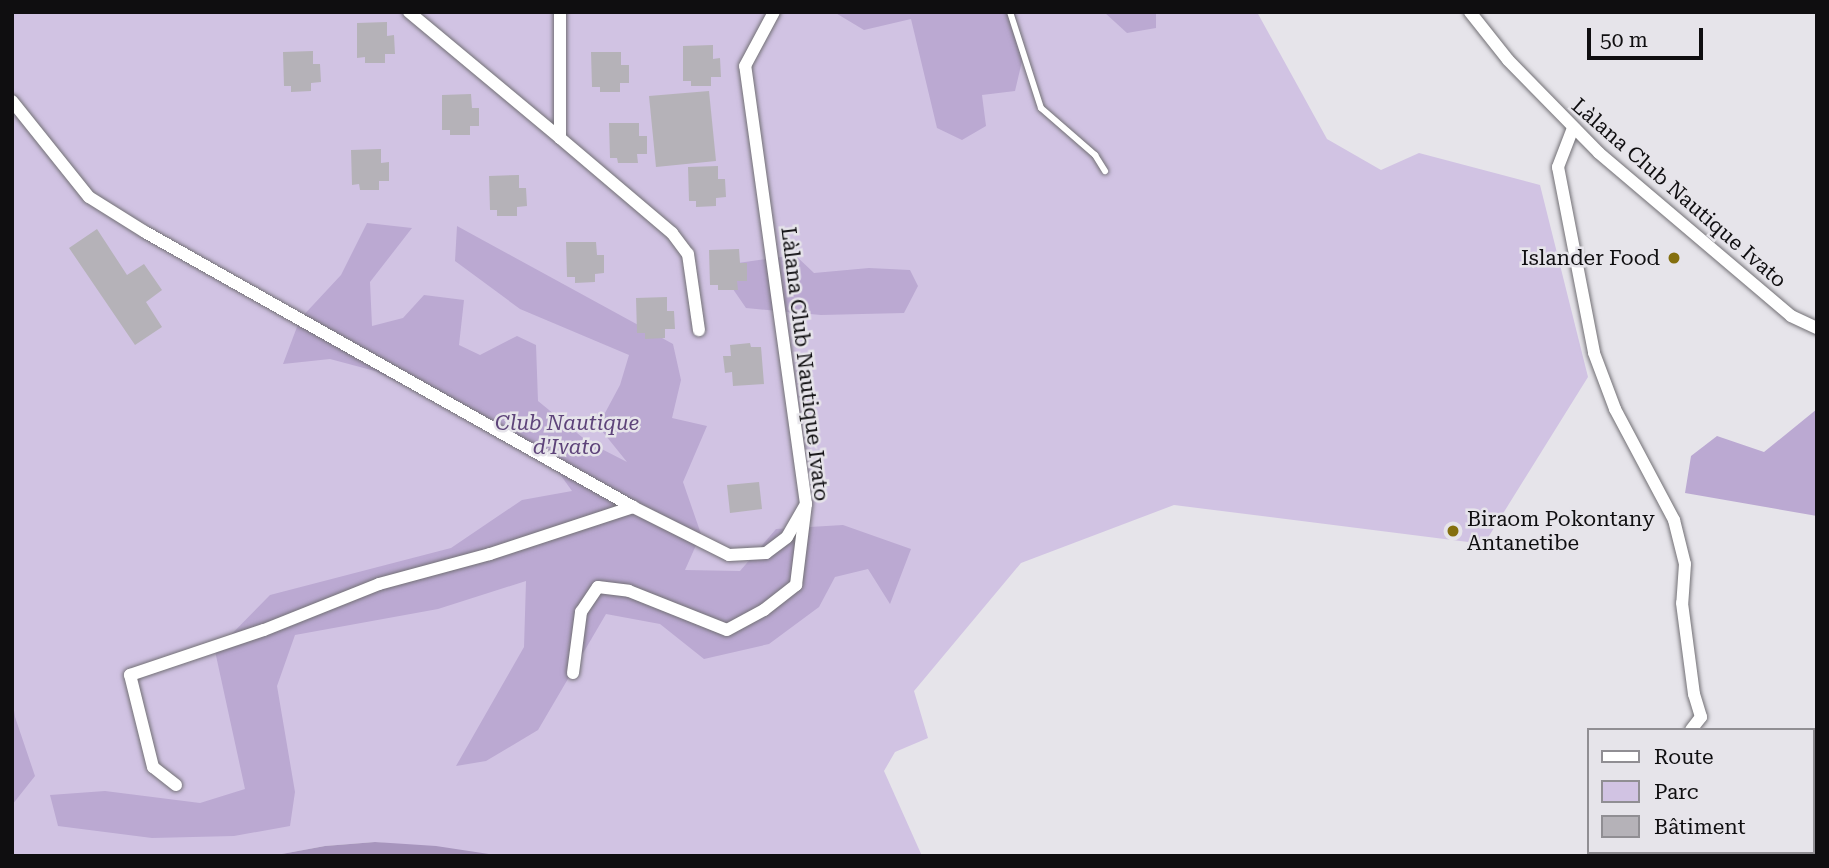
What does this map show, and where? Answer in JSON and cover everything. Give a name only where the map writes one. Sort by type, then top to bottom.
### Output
[{"type":"street","points":[[409,12],[672,233],[688,254],[699,330]]},
{"type":"street","points":[[560,12],[560,138]]},
{"type":"street","name":"Làlana Club Nautique Ivato","points":[[573,673],[581,612],[598,587],[629,591],[727,630],[764,610],[796,585],[806,504],[746,66],[774,12]]},
{"type":"street","name":"Làlana Club Nautique Ivato","points":[[1470,12],[1508,60],[1573,128],[1661,208],[1791,316],[1817,328]]},
{"type":"street","points":[[12,101],[89,197],[145,232],[633,507],[729,555],[766,553],[787,537],[806,504]]},
{"type":"street","points":[[1573,128],[1558,167],[1594,354],[1615,409],[1674,520],[1685,564],[1682,603],[1694,694],[1701,717],[1693,728]]},
{"type":"street","points":[[176,785],[153,766],[130,675],[264,631],[379,583],[490,554],[633,507]]},
{"type":"lane","points":[[1010,12],[1041,108],[1095,155],[1105,171]]},
{"type":"green space","name":"Club Nautique d'Ivato","points":[[12,12],[1257,12],[1327,139],[1381,170],[1419,153],[1540,185],[1588,377],[1484,544],[1174,505],[1021,563],[914,691],[928,738],[895,752],[884,771],[922,856],[502,856],[375,842],[325,846],[271,856],[12,856]]},
{"type":"green space","points":[[834,12],[1015,12],[1023,57],[1015,91],[982,95],[986,126],[962,140],[937,128],[911,19],[864,30]]},
{"type":"green space","points":[[1104,12],[1156,12],[1156,28],[1127,33]]},
{"type":"green space","points":[[367,223],[412,228],[370,282],[372,326],[403,318],[424,295],[464,300],[459,345],[480,355],[517,336],[536,345],[538,401],[588,442],[627,462],[598,426],[620,385],[629,355],[520,309],[455,261],[457,226],[673,344],[681,380],[672,418],[707,426],[683,482],[701,534],[685,570],[740,571],[776,529],[843,525],[911,549],[890,604],[868,569],[835,577],[819,607],[769,644],[704,659],[660,624],[606,614],[538,730],[486,761],[456,766],[524,647],[526,581],[438,609],[295,635],[277,686],[295,792],[290,826],[234,836],[152,838],[58,826],[50,795],[105,791],[200,803],[245,789],[215,651],[270,595],[451,548],[522,500],[572,491],[557,470],[442,404],[375,371],[330,359],[283,364],[300,319],[341,275]]},
{"type":"green space","points":[[795,255],[814,273],[869,268],[910,270],[918,286],[904,313],[821,315],[746,308],[722,273],[738,263]]},
{"type":"green space","points":[[1817,409],[1817,516],[1685,493],[1691,456],[1717,436],[1764,452]]},
{"type":"green space","points":[[12,697],[15,717],[35,776],[12,805]]},
{"type":"shaded area","points":[[375,842],[436,846],[502,856],[271,856],[325,846]]},
{"type":"building","points":[[387,22],[387,36],[394,35],[395,54],[385,54],[385,63],[365,63],[365,57],[357,58],[357,23]]},
{"type":"building","points":[[713,45],[713,59],[720,58],[721,77],[711,77],[711,86],[691,86],[691,81],[683,81],[683,46]]},
{"type":"building","points":[[313,51],[313,64],[320,64],[321,82],[311,83],[311,91],[291,92],[291,86],[284,86],[283,52]]},
{"type":"building","points":[[591,52],[621,52],[621,65],[629,65],[629,83],[620,83],[620,92],[600,92],[600,87],[592,87]]},
{"type":"building","points":[[709,91],[716,161],[656,167],[649,96]]},
{"type":"building","points":[[471,94],[472,108],[479,108],[479,126],[470,126],[470,135],[450,135],[450,130],[442,130],[442,95]]},
{"type":"building","points":[[609,123],[639,123],[639,136],[647,136],[647,154],[637,154],[638,163],[618,163],[617,158],[610,158]]},
{"type":"building","points":[[381,149],[381,163],[389,162],[389,181],[379,181],[379,190],[360,190],[359,184],[352,185],[351,150]]},
{"type":"building","points":[[718,166],[718,179],[725,179],[726,197],[716,198],[716,206],[696,207],[696,201],[689,201],[688,167]]},
{"type":"building","points":[[519,175],[519,188],[526,188],[527,206],[517,207],[517,216],[497,216],[497,210],[490,210],[489,176]]},
{"type":"building","points":[[97,229],[127,275],[144,264],[162,290],[146,302],[162,327],[135,345],[69,248]]},
{"type":"building","points":[[566,242],[596,242],[597,255],[604,255],[604,273],[595,274],[595,282],[575,283],[575,277],[567,277]]},
{"type":"building","points":[[739,249],[740,263],[747,263],[747,281],[737,281],[738,290],[718,290],[718,285],[710,285],[709,250]]},
{"type":"building","points":[[667,297],[667,311],[674,311],[675,329],[665,329],[665,338],[645,339],[645,333],[637,333],[636,298]]},
{"type":"building","points":[[750,343],[751,347],[761,347],[764,384],[733,386],[732,372],[725,373],[723,356],[731,356],[730,345]]},
{"type":"building","points":[[759,482],[762,509],[730,513],[727,485]]},
{"type":"place","name":"Islander Food","points":[[1674,258]]},
{"type":"place","name":"Biraom Pokontany Antanetibe","points":[[1453,531]]}]
